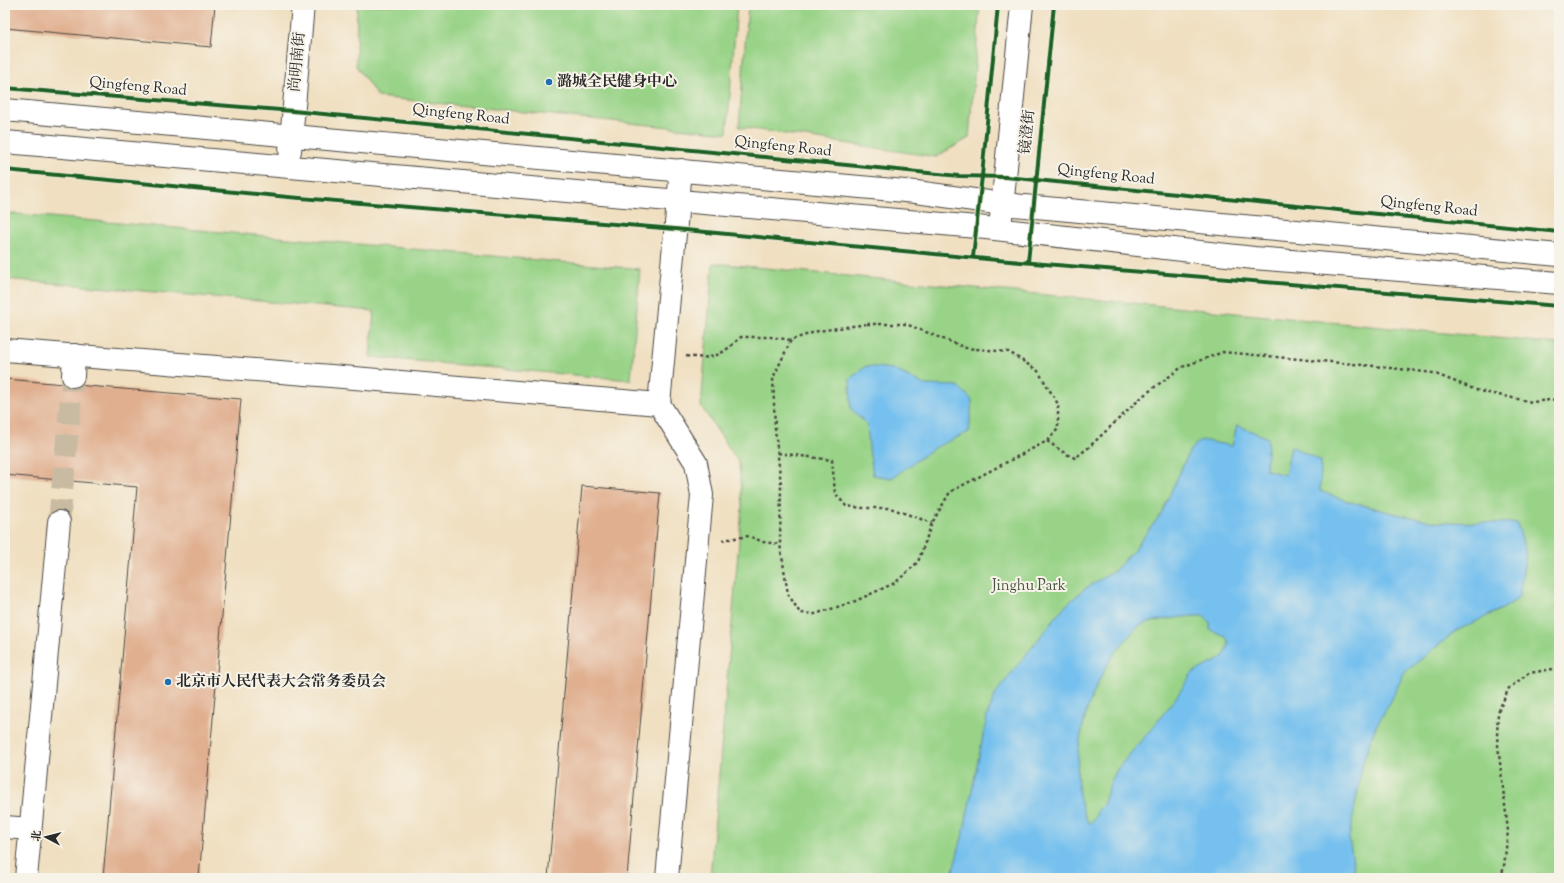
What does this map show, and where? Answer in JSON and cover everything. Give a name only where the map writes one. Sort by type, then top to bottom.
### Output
[{"type":"street","name":"尚明南街","points":[[288,168],[303,5]]},
{"type":"street","name":"镜澄街","points":[[1000,230],[1004,204],[1022,5]]},
{"type":"street","points":[[5,110],[916,192],[1004,204],[1559,256]]},
{"type":"street","points":[[5,142],[1000,230],[1247,257],[1559,283]]},
{"type":"street","points":[[667,878],[702,495],[696,463],[660,404],[677,201],[681,170]]},
{"type":"street","points":[[5,350],[73,366],[331,376],[660,404]]},
{"type":"street","points":[[26,878],[59,522]]},
{"type":"street","points":[[5,827],[30,829]]},
{"type":"path","points":[[664,354],[705,359],[724,353],[741,337],[771,337],[791,340],[818,331],[867,324],[906,324],[966,348],[1009,352],[1038,371],[1058,404],[1058,429],[1047,441],[950,492],[932,523],[918,562],[895,583],[853,602],[815,614],[800,613],[788,594],[780,544],[781,484],[773,378],[791,340]]},
{"type":"path","points":[[1047,441],[1066,454],[1075,458],[1088,448],[1144,395],[1182,367],[1223,352],[1433,373],[1487,393],[1532,402],[1559,399]]},
{"type":"path","points":[[778,453],[832,460],[835,493],[846,506],[863,508],[890,508],[932,523]]},
{"type":"path","points":[[697,546],[731,538],[750,536],[763,542],[780,544]]},
{"type":"path","points":[[1501,878],[1508,831],[1497,737],[1498,712],[1509,688],[1528,674],[1559,668]]},
{"type":"green space","name":"潞城全民健身中心","points":[[357,5],[737,5],[727,133],[378,97],[356,66]]},
{"type":"green space","points":[[748,5],[980,5],[969,138],[936,157],[739,127]]},
{"type":"green space","points":[[5,213],[640,269],[631,380],[370,357],[374,311],[5,279]]},
{"type":"green space","name":"Jinghu Park","points":[[713,263],[1559,344],[1559,878],[710,878],[742,506],[739,463],[701,406]]},
{"type":"water","points":[[866,366],[893,369],[925,385],[958,386],[972,400],[969,432],[934,448],[892,478],[873,475],[867,424],[851,409],[850,379]]},
{"type":"water","points":[[1237,425],[1268,438],[1266,470],[1285,475],[1291,446],[1321,461],[1320,491],[1347,501],[1436,522],[1517,523],[1526,553],[1519,598],[1504,608],[1456,631],[1404,673],[1391,701],[1375,728],[1363,762],[1349,838],[1354,867],[1354,878],[951,878],[964,830],[987,716],[996,693],[1062,609],[1083,590],[1115,570],[1133,551],[1161,514],[1190,450],[1201,440],[1232,446]],"holes":[[[1203,616],[1210,622],[1210,630],[1226,636],[1229,643],[1225,654],[1221,659],[1192,673],[1157,722],[1118,768],[1111,781],[1103,805],[1097,811],[1096,817],[1091,823],[1088,822],[1081,801],[1077,778],[1078,753],[1082,728],[1089,704],[1099,680],[1111,659],[1134,630],[1139,626],[1160,620]]]},
{"type":"building","points":[[5,5],[215,5],[211,47],[5,28]]},
{"type":"building","name":"北京市人民代表大会常务委员会","points":[[5,379],[241,399],[199,878],[103,878],[137,487],[5,475]]},
{"type":"building","points":[[582,486],[660,493],[627,878],[548,878]]},
{"type":"tunnel","points":[[59,522],[73,376]]},
{"type":"cycle path","points":[[973,257],[998,5]]},
{"type":"cycle path","points":[[1028,262],[1054,5]]},
{"type":"cycle path","name":"Qingfeng Road","points":[[5,88],[293,111],[959,176],[1006,177],[1559,232]]},
{"type":"cycle path","points":[[5,170],[288,197],[675,229],[997,260],[1559,306]]},
{"type":"place","name":"潞城全民健身中心","points":[[549,82]]},
{"type":"place","name":"北京市人民代表大会常务委员会","points":[[168,682]]}]
